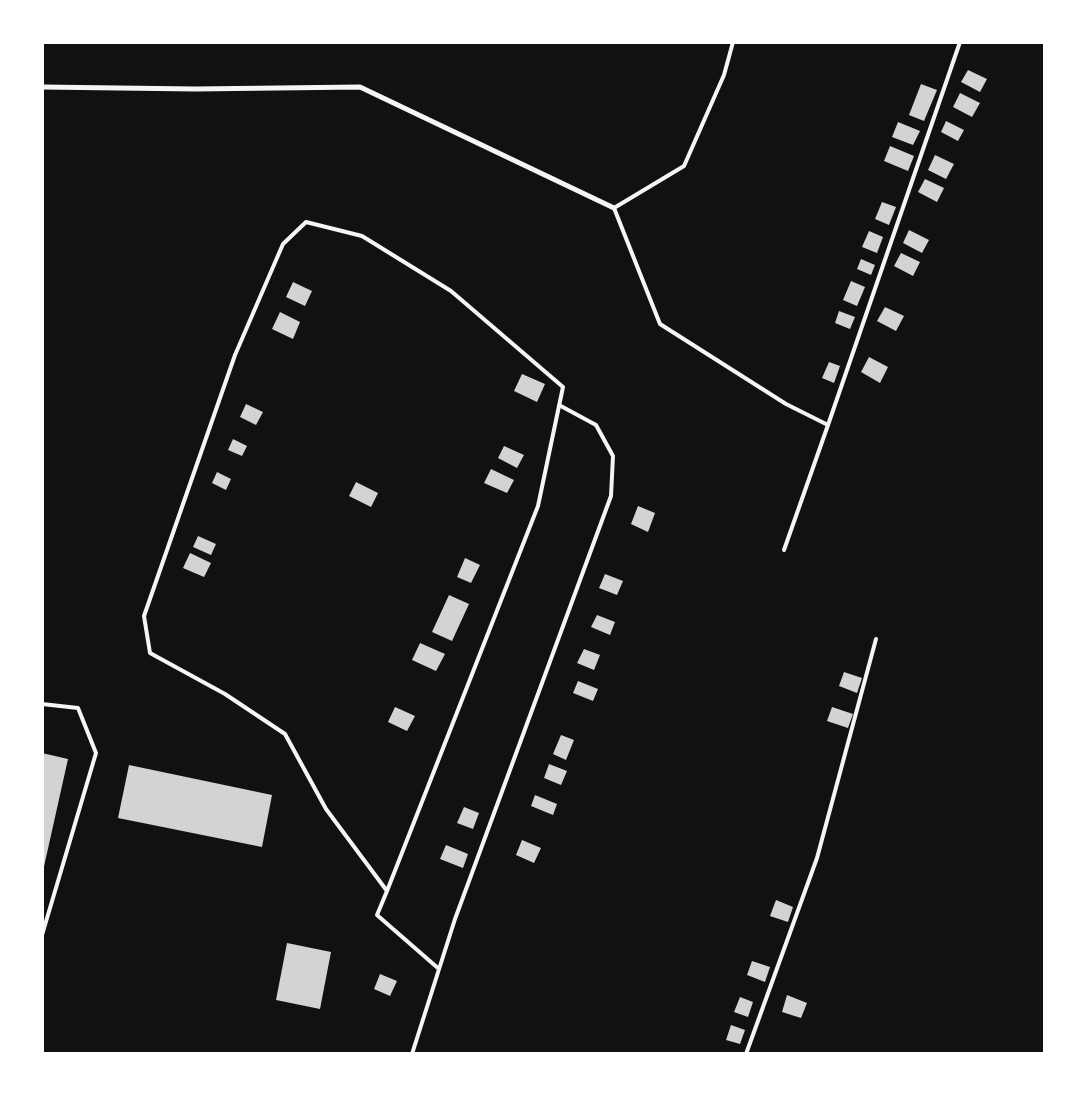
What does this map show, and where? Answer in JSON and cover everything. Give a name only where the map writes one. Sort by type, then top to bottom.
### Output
[{"type":"street","points":[[42,87],[195,89],[360,87],[614,208]]},
{"type":"lane","points":[[733,42],[724,75],[684,166],[614,208],[660,324],[786,404],[828,425]]},
{"type":"lane","points":[[784,550],[960,42]]},
{"type":"lane","points":[[387,891],[326,809],[285,734],[225,694],[150,653],[144,616],[235,355],[283,244],[306,222],[362,236],[451,291],[562,387],[538,506],[378,915],[439,969]]},
{"type":"lane","points":[[412,1054],[455,919],[612,496],[613,456],[596,425],[559,405]]},
{"type":"lane","points":[[746,1054],[817,858],[876,639]]},
{"type":"lane","points":[[42,704],[78,708],[96,753],[42,935]]},
{"type":"building","points":[[968,70],[987,79],[980,92],[961,82]]},
{"type":"building","points":[[921,84],[937,90],[924,121],[909,115]]},
{"type":"building","points":[[960,93],[980,103],[972,117],[953,107]]},
{"type":"building","points":[[946,121],[964,130],[958,141],[941,132]]},
{"type":"building","points":[[898,122],[920,131],[913,145],[892,137]]},
{"type":"building","points":[[890,146],[914,156],[908,171],[884,161]]},
{"type":"building","points":[[935,155],[954,164],[946,179],[928,170]]},
{"type":"building","points":[[925,179],[944,188],[937,202],[918,192]]},
{"type":"building","points":[[882,202],[896,207],[889,225],[875,219]]},
{"type":"building","points":[[909,230],[929,240],[922,253],[903,243]]},
{"type":"building","points":[[869,231],[883,237],[877,253],[862,247]]},
{"type":"building","points":[[901,253],[920,262],[913,276],[894,266]]},
{"type":"building","points":[[861,259],[875,265],[871,275],[857,269]]},
{"type":"building","points":[[851,281],[865,287],[857,306],[843,300]]},
{"type":"building","points":[[293,282],[312,291],[305,306],[286,297]]},
{"type":"building","points":[[885,307],[904,316],[896,331],[877,321]]},
{"type":"building","points":[[839,311],[855,317],[850,329],[835,323]]},
{"type":"building","points":[[280,312],[300,322],[293,339],[272,329]]},
{"type":"building","points":[[869,357],[888,367],[880,383],[861,372]]},
{"type":"building","points":[[829,362],[840,366],[834,383],[822,378]]},
{"type":"building","points":[[522,374],[545,384],[537,402],[514,391]]},
{"type":"building","points":[[246,404],[263,412],[256,425],[240,417]]},
{"type":"building","points":[[233,439],[247,446],[242,456],[228,450]]},
{"type":"building","points":[[504,446],[524,455],[517,468],[498,458]]},
{"type":"building","points":[[491,469],[514,480],[507,493],[484,483]]},
{"type":"building","points":[[217,472],[231,479],[226,490],[212,483]]},
{"type":"building","points":[[356,482],[378,493],[371,507],[349,496]]},
{"type":"building","points":[[638,506],[655,513],[648,532],[631,524]]},
{"type":"building","points":[[198,536],[216,544],[211,555],[193,547]]},
{"type":"building","points":[[190,553],[211,563],[204,577],[183,568]]},
{"type":"building","points":[[465,558],[480,565],[471,583],[457,577]]},
{"type":"building","points":[[605,574],[623,581],[617,595],[599,588]]},
{"type":"building","points":[[449,595],[469,604],[452,641],[432,632]]},
{"type":"building","points":[[597,615],[615,622],[610,635],[591,627]]},
{"type":"building","points":[[420,643],[445,654],[436,671],[412,660]]},
{"type":"building","points":[[584,649],[600,655],[594,670],[577,663]]},
{"type":"building","points":[[844,672],[862,678],[857,693],[839,686]]},
{"type":"building","points":[[578,681],[598,689],[593,701],[573,693]]},
{"type":"building","points":[[395,707],[415,716],[407,731],[388,722]]},
{"type":"building","points":[[832,707],[853,714],[848,728],[827,721]]},
{"type":"building","points":[[561,735],[574,740],[566,760],[553,754]]},
{"type":"building","points":[[42,753],[68,759],[43,871],[42,871]]},
{"type":"building","points":[[549,764],[567,771],[561,785],[544,778]]},
{"type":"building","points":[[129,765],[272,795],[262,847],[118,818]]},
{"type":"building","points":[[535,795],[557,804],[553,815],[531,806]]},
{"type":"building","points":[[464,807],[479,813],[473,829],[457,823]]},
{"type":"building","points":[[522,840],[541,848],[534,863],[516,855]]},
{"type":"building","points":[[446,845],[468,854],[463,868],[440,859]]},
{"type":"building","points":[[776,900],[793,907],[788,922],[770,916]]},
{"type":"building","points":[[287,943],[331,952],[320,1009],[276,1000]]},
{"type":"building","points":[[752,961],[770,967],[765,982],[747,975]]},
{"type":"building","points":[[380,974],[397,981],[390,996],[374,989]]},
{"type":"building","points":[[787,995],[807,1003],[801,1018],[782,1012]]},
{"type":"building","points":[[740,997],[753,1002],[748,1017],[734,1012]]},
{"type":"building","points":[[731,1025],[745,1030],[740,1044],[726,1040]]}]
